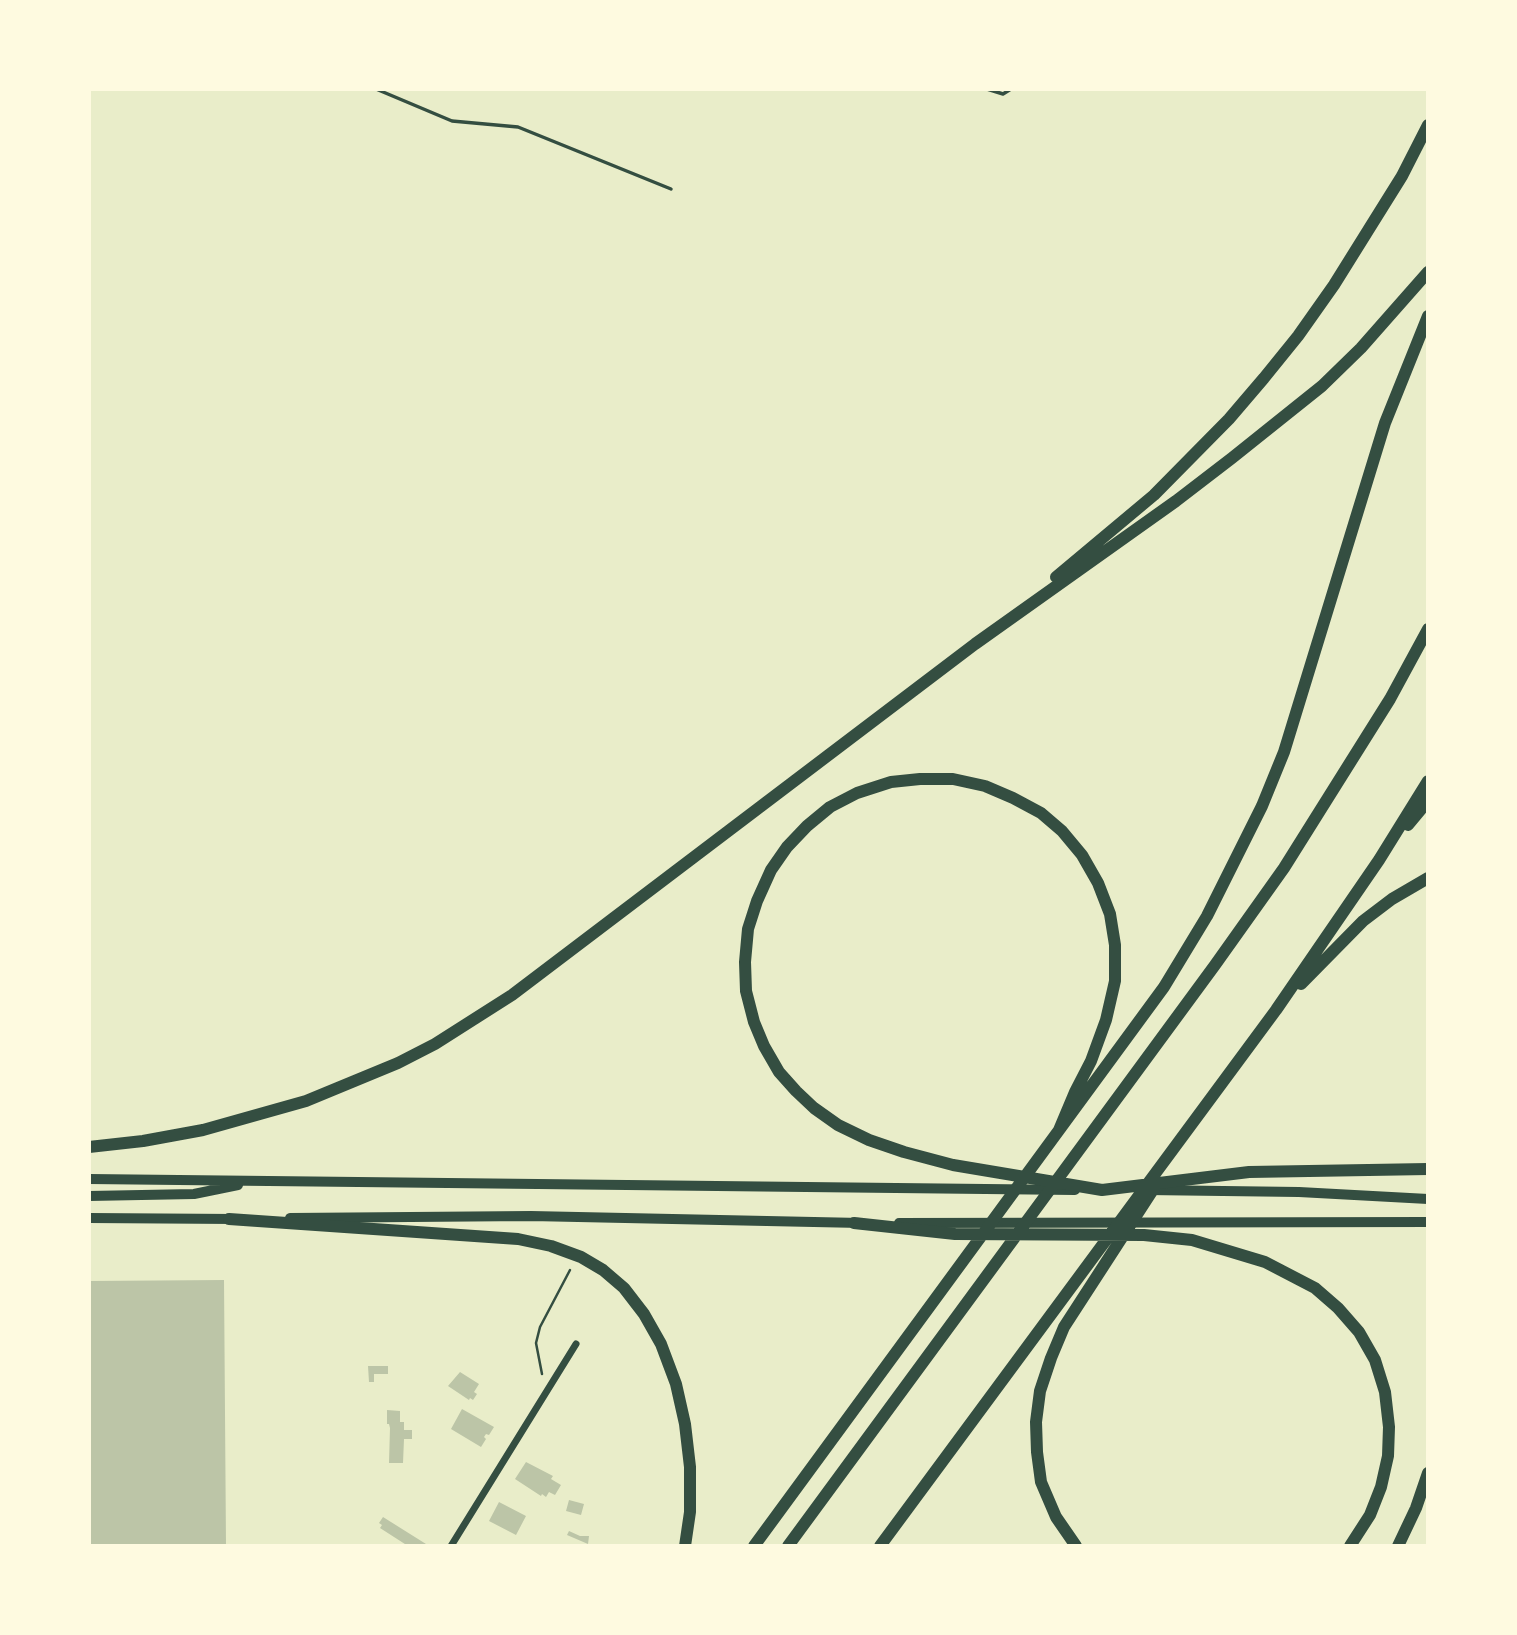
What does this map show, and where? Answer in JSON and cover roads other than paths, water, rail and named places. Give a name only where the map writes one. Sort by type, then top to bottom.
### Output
[{"type":"highway","points":[[975,644],[1154,495],[1229,419],[1298,336],[1334,285],[1402,176],[1428,125]]},
{"type":"highway","points":[[89,1147],[203,1130],[260,1115],[364,1079],[435,1044],[512,995],[975,644],[1176,501],[1322,386],[1361,348],[1428,272]]},
{"type":"highway","points":[[754,1546],[1164,987],[1236,862],[1284,752],[1385,423],[1428,317]]},
{"type":"highway","points":[[788,1546],[1098,1126],[1284,868],[1390,699],[1428,629]]},
{"type":"highway","points":[[1059,1129],[1074,1092],[1091,1061],[1106,1020],[1115,981],[1115,944],[1110,914],[1098,883],[1082,855],[1062,831],[1041,813],[985,786],[953,779],[891,782],[856,793],[831,807],[807,826],[771,870],[748,929],[745,962],[746,991],[764,1046],[779,1072],[814,1108],[838,1125],[869,1140],[953,1165],[1102,1190],[1249,1172],[1428,1169]]},
{"type":"highway","points":[[880,1546],[1276,1010],[1379,860],[1428,781]]},
{"type":"highway","points":[[1379,860],[1428,801]]},
{"type":"highway","points":[[1276,1010],[1363,921],[1392,899],[1428,878]]},
{"type":"highway","points":[[1076,1546],[1056,1517],[1041,1482],[1036,1422],[1040,1391],[1064,1327],[1193,1124]]},
{"type":"highway","points":[[229,1219],[518,1239],[571,1253],[603,1270],[624,1288],[644,1314],[661,1344],[676,1384],[685,1424],[690,1467],[690,1511],[685,1546]]},
{"type":"highway","points":[[854,1223],[955,1234],[1144,1235],[1192,1240],[1265,1262],[1293,1274],[1315,1288],[1338,1308],[1359,1332],[1375,1360],[1385,1392],[1389,1427],[1385,1467],[1370,1515],[1350,1546]]},
{"type":"highway","points":[[1398,1546],[1416,1508],[1428,1473]]},
{"type":"main road","points":[[89,1179],[1299,1192],[1428,1199]]},
{"type":"main road","points":[[89,1196],[194,1194],[254,1181]]},
{"type":"main road","points":[[89,1218],[531,1216],[854,1223],[1428,1222]]},
{"type":"street","points":[[451,1546],[576,1344]]},
{"type":"lane","points":[[376,89],[452,121],[518,127],[671,189]]},
{"type":"lane","points":[[987,89],[1003,94],[1011,89]]}]
